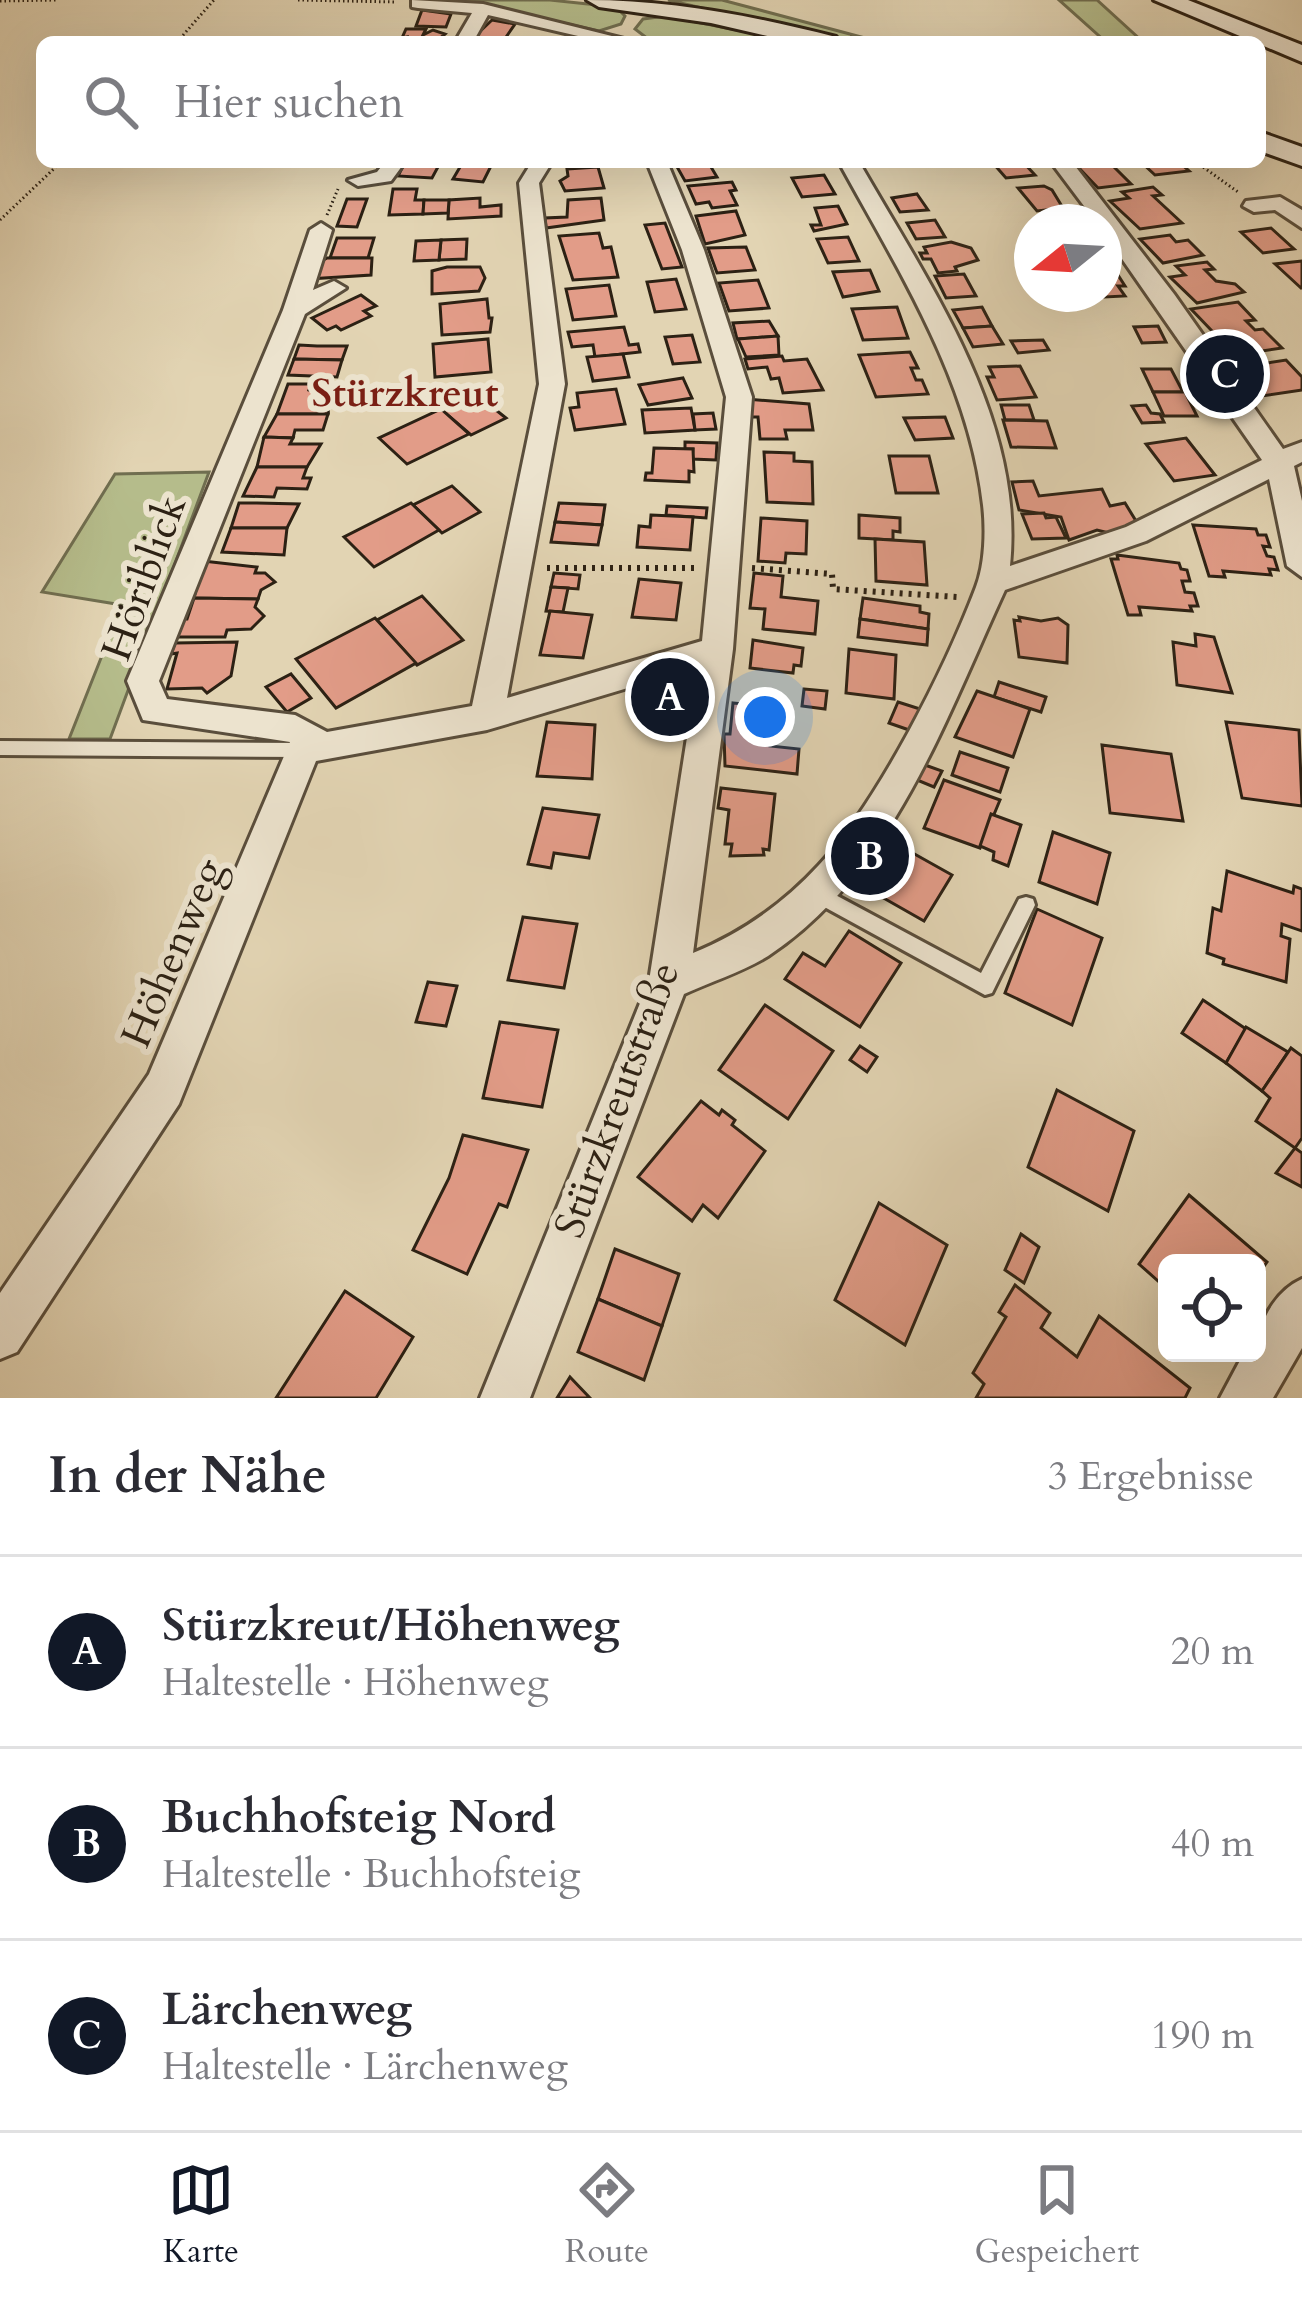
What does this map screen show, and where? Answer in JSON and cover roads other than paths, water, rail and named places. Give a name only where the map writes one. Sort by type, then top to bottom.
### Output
[{"type":"street","points":[[599,0],[797,36]]},
{"type":"street","points":[[1166,0],[1257,36]]},
{"type":"street","points":[[418,3],[483,9],[598,36]]},
{"type":"street","points":[[623,36],[645,5]]},
{"type":"street","points":[[467,36],[483,9]]},
{"type":"street","points":[[1266,40],[1302,54]]},
{"type":"street","points":[[1266,143],[1302,157]]},
{"type":"street","points":[[358,180],[384,177],[390,168]]},
{"type":"street","points":[[487,717],[552,384],[529,183],[538,168]]},
{"type":"street","name":"Stürzkreutstraße","points":[[505,1398],[669,981],[717,649],[739,397],[693,250],[659,168]]},
{"type":"street","points":[[669,981],[752,945],[793,915],[868,829],[938,707],[989,591],[998,512],[987,450],[943,342],[852,168]]},
{"type":"street","points":[[1066,168],[1291,458],[1302,566]]},
{"type":"street","points":[[1254,206],[1280,203],[1302,221]]},
{"type":"street","name":"Höriblick","points":[[314,750],[295,728],[155,711],[143,681],[295,310],[322,230]]},
{"type":"street","points":[[295,310],[334,288]]},
{"type":"street","points":[[989,591],[1136,534],[1291,458]]},
{"type":"street","points":[[314,750],[487,717],[717,649]]},
{"type":"street","name":"Höhenweg","points":[[0,1335],[164,1089],[314,750]]},
{"type":"street","points":[[1245,1398],[1302,1303]]},
{"type":"lane","points":[[0,748],[314,750]]},
{"type":"lane","points":[[814,892],[985,986],[1026,904]]},
{"type":"place","name":"Lärchenweg","points":[[1225,374]]},
{"type":"place","name":"Stürzkreut/Höhenweg","points":[[670,697]]},
{"type":"place","name":"Buchhofsteig Nord","points":[[870,856]]},
{"type":"district","name":"Stürzkreut","points":[[405,393]]}]
